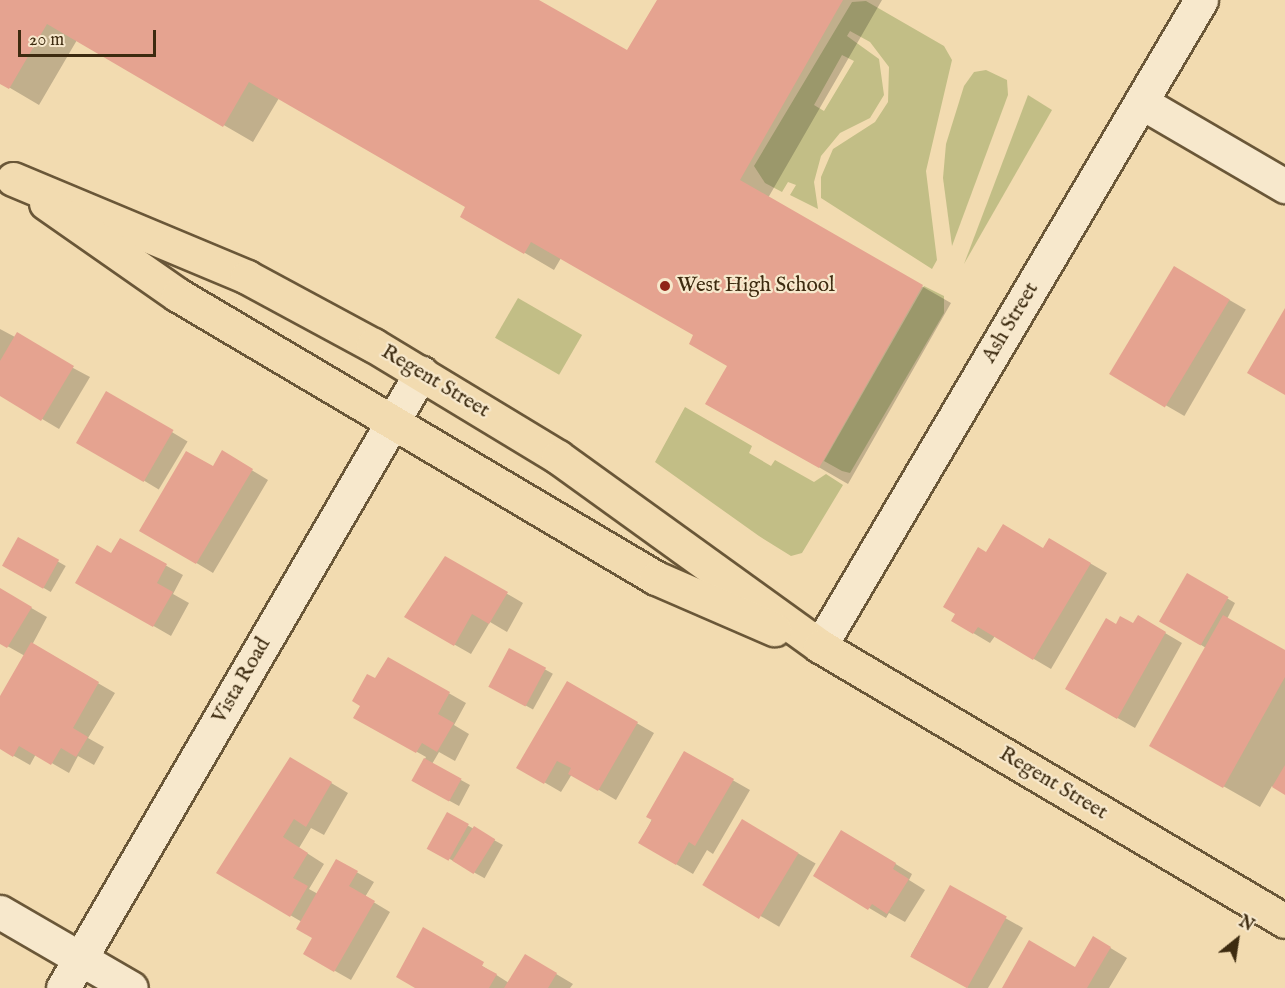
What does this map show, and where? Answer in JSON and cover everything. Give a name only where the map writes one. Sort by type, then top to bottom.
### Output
[{"type":"main road","name":"Regent Street","points":[[7,176],[178,295],[656,578],[820,646]]},
{"type":"main road","name":"Regent Street","points":[[7,176],[247,277],[421,373],[558,457],[820,646],[1285,921]]},
{"type":"street","name":"Ash Street","points":[[820,646],[1201,0]]},
{"type":"street","points":[[1141,102],[1285,186]]},
{"type":"street","name":"Vista Road","points":[[63,988],[421,373]]},
{"type":"street","points":[[0,912],[131,988]]},
{"type":"shaded area","points":[[866,1],[944,46],[952,60],[926,171],[937,260],[932,269],[821,198],[821,177],[833,149],[875,122],[888,102],[889,67],[870,42],[850,31],[847,36],[879,59],[884,95],[870,118],[840,133],[821,156],[814,182],[818,209],[790,195],[796,185],[788,182],[782,192],[765,183],[754,166],[852,2]],"holes":[[[842,55],[854,61],[824,111],[814,105]]]},
{"type":"shaded area","points":[[986,70],[1007,80],[1008,95],[952,246],[943,178],[946,144],[964,86],[974,72]]},
{"type":"shaded area","points":[[1028,95],[1052,110],[964,264]]},
{"type":"shaded area","points":[[924,286],[944,296],[944,313],[850,473],[842,471],[824,461]]},
{"type":"shaded area","points":[[518,298],[582,335],[559,375],[495,338]]},
{"type":"shaded area","points":[[685,407],[752,446],[749,453],[771,466],[775,460],[814,482],[826,474],[843,485],[802,553],[791,556],[655,462]]},
{"type":"building","name":"West High School","points":[[0,0],[539,0],[627,50],[657,0],[843,0],[740,180],[923,285],[819,468],[705,404],[727,366],[689,344],[693,335],[531,242],[524,254],[460,217],[465,207],[249,82],[223,127],[47,24],[9,89],[0,84]]},
{"type":"building","points":[[1174,266],[1230,299],[1165,407],[1109,374]]},
{"type":"building","points":[[1285,308],[1285,395],[1247,373]]},
{"type":"building","points":[[17,332],[74,366],[41,421],[0,396],[0,361]]},
{"type":"building","points":[[106,391],[174,430],[144,482],[76,443]]},
{"type":"building","points":[[222,450],[253,469],[196,564],[139,531],[186,451],[213,466]]},
{"type":"building","points":[[1003,524],[1043,548],[1049,538],[1091,563],[1033,660],[978,627],[973,634],[951,621],[955,614],[943,607],[978,547],[986,552]]},
{"type":"building","points":[[18,537],[59,560],[43,589],[2,566]]},
{"type":"building","points":[[120,538],[167,564],[157,583],[173,592],[153,627],[75,583],[97,545],[111,553]]},
{"type":"building","points":[[445,556],[508,592],[489,624],[472,614],[454,646],[404,617]]},
{"type":"building","points":[[1187,573],[1229,597],[1201,645],[1159,621]]},
{"type":"building","points":[[0,588],[32,607],[7,648],[0,644]]},
{"type":"building","points":[[1138,615],[1166,632],[1117,719],[1065,689],[1106,618],[1116,624],[1120,616],[1133,623]]},
{"type":"building","points":[[1223,615],[1285,650],[1285,677],[1223,788],[1149,746]]},
{"type":"building","points":[[31,642],[99,682],[73,728],[88,737],[76,757],[61,748],[51,765],[19,746],[13,757],[0,749],[0,696]]},
{"type":"building","points":[[509,648],[546,668],[525,707],[488,687]]},
{"type":"building","points":[[388,657],[450,692],[438,714],[454,723],[437,752],[422,743],[416,753],[353,718],[360,706],[352,701],[367,674],[375,678]]},
{"type":"building","points":[[567,681],[638,722],[598,791],[568,774],[571,768],[557,761],[544,784],[516,768]]},
{"type":"building","points":[[684,751],[734,779],[695,846],[689,842],[676,865],[638,843],[652,820],[646,817]]},
{"type":"building","points":[[290,757],[332,782],[306,827],[294,819],[283,837],[308,853],[293,878],[308,886],[290,917],[216,873]]},
{"type":"building","points":[[424,758],[462,779],[449,802],[411,781]]},
{"type":"building","points":[[1285,765],[1285,795],[1272,787]]},
{"type":"building","points":[[447,812],[469,824],[449,861],[427,849]]},
{"type":"building","points":[[742,819],[799,853],[759,919],[702,885]]},
{"type":"building","points":[[474,826],[495,839],[473,874],[452,861]]},
{"type":"building","points":[[841,830],[896,863],[893,869],[909,879],[887,914],[872,904],[868,910],[813,876]]},
{"type":"building","points":[[336,859],[358,871],[349,886],[375,901],[334,972],[303,954],[312,938],[296,929]]},
{"type":"building","points":[[950,885],[1007,917],[967,988],[910,957]]},
{"type":"building","points":[[423,927],[484,962],[482,966],[497,974],[489,988],[415,988],[396,977]]},
{"type":"building","points":[[1093,936],[1111,947],[1087,988],[1002,988],[1029,940],[1075,967]]},
{"type":"building","points":[[525,954],[557,973],[548,988],[504,988]]},
{"type":"place","name":"West High School","points":[[665,286]]}]
